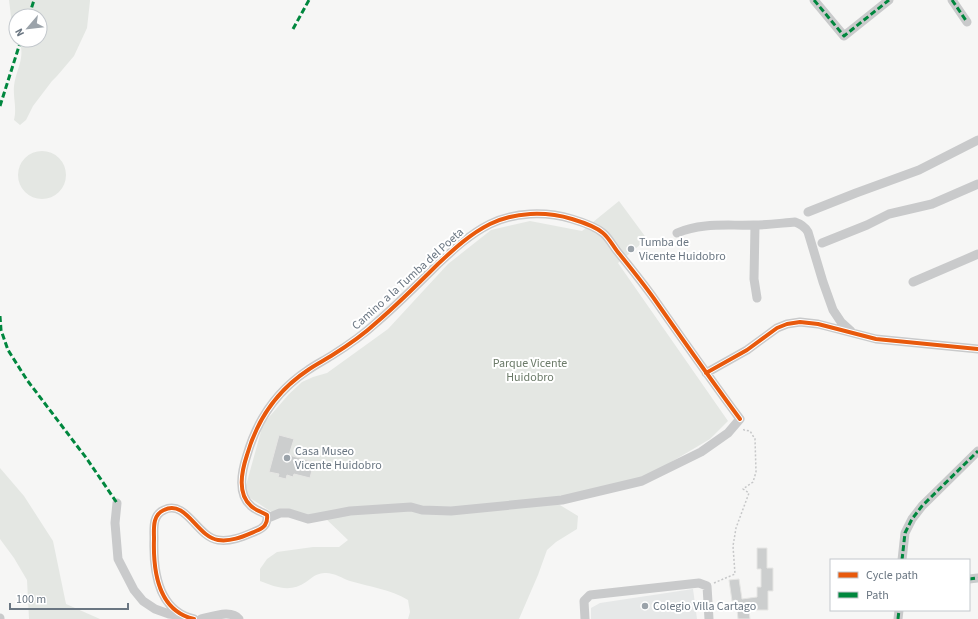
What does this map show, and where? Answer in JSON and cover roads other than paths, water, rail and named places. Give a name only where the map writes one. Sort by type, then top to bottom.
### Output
[{"type":"street","points":[[814,0],[844,36],[889,0]]},
{"type":"street","points":[[952,0],[968,22]]},
{"type":"street","points":[[808,212],[856,193],[914,173],[978,140]]},
{"type":"street","points":[[822,243],[890,214],[932,204],[978,184]]},
{"type":"street","name":"Camino a la Tumba del Poeta","points":[[552,214],[579,221],[604,234],[642,282],[706,373],[740,418],[728,433],[701,452],[642,481],[562,500],[451,511],[422,510],[411,507],[350,511],[308,519],[289,513],[280,513],[268,518],[268,515],[251,507],[244,496],[242,483],[249,448],[258,426],[271,405],[287,386],[310,368],[340,351],[376,323],[470,236],[498,221],[519,215],[552,214]]},
{"type":"street","points":[[677,233],[703,225],[755,225],[795,222],[799,224],[806,228],[822,282],[833,310],[841,322],[856,334]]},
{"type":"street","points":[[755,225],[754,275],[757,298]]},
{"type":"street","points":[[913,282],[978,254]]},
{"type":"street","points":[[706,373],[747,350],[777,328],[787,324],[800,322],[818,324],[876,339],[978,349]]},
{"type":"street","points":[[902,559],[905,533],[912,519],[922,506],[978,451]]},
{"type":"street","points":[[117,503],[115,523],[118,559],[134,590],[143,601],[155,609],[169,614],[194,619]]},
{"type":"street","points":[[183,616],[169,603],[160,589],[156,576],[154,553],[155,520],[161,511],[168,508],[176,508],[183,511],[208,536],[220,540],[235,539],[260,529],[266,524],[268,518]]},
{"type":"street","points":[[585,619],[584,601],[590,595],[699,583],[707,586],[709,619]]},
{"type":"street","points":[[201,619],[231,614],[237,616],[239,619]]},
{"type":"place","name":"Tumba de Vicente Huidobro","points":[[631,249]]},
{"type":"place","name":"Casa Museo Vicente Huidobro","points":[[287,458]]},
{"type":"place","name":"Colegio Villa Cartago","points":[[645,606]]},
{"type":"park label","name":"Parque Vicente Huidobro","points":[[530,370]]}]
